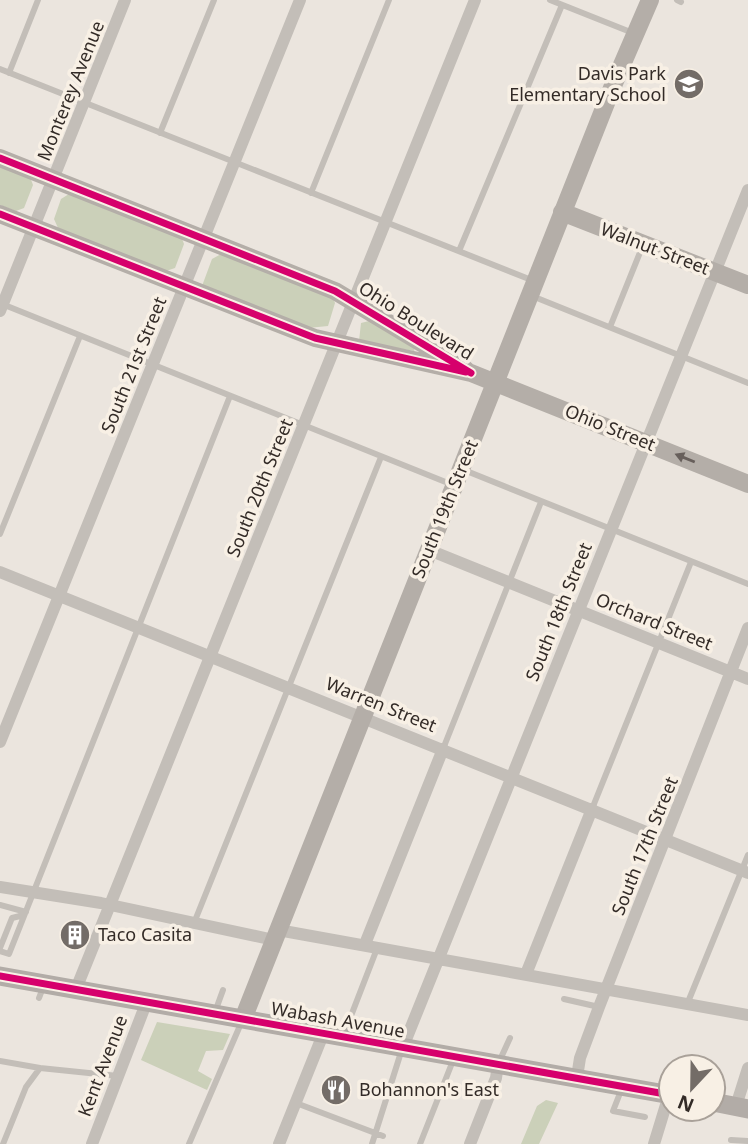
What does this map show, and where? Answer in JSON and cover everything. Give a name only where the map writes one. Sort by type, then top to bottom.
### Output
[{"type":"main road","name":"Wabash Avenue","points":[[0,976],[42,991],[76,989],[657,1093]]},
{"type":"street","name":"Monterey Avenue","points":[[1,306],[125,0]]},
{"type":"street","name":"South 21st Street","points":[[0,742],[300,0]]},
{"type":"street","name":"South 20th Street","points":[[76,989],[475,0]]},
{"type":"street","name":"South 19th Street","points":[[243,1019],[562,212],[650,0]]},
{"type":"street","name":"Ohio Boulevard","points":[[0,158],[355,301],[471,373]]},
{"type":"street","name":"South 18th Street","points":[[403,1047],[748,190]]},
{"type":"street","name":"Walnut Street","points":[[562,212],[748,285]]},
{"type":"street","name":"Ohio Boulevard","points":[[0,214],[184,288],[338,345],[471,373]]},
{"type":"street","name":"Ohio Street","points":[[471,373],[748,484]]},
{"type":"street","name":"Orchard Street","points":[[429,550],[748,679]]},
{"type":"street","name":"Warren Street","points":[[0,572],[745,872]]},
{"type":"street","name":"South 17th Street","points":[[577,1077],[580,1058],[599,1007],[667,840],[748,628]]},
{"type":"street","points":[[371,945],[443,749]]},
{"type":"street","points":[[526,974],[592,809]]},
{"type":"street","points":[[0,887],[110,905],[194,923],[242,937],[276,935],[371,945],[748,1015]]},
{"type":"street","name":"Kent Avenue","points":[[92,1144],[147,1001]]},
{"type":"street","points":[[279,1144],[296,1103],[334,1034]]},
{"type":"street","points":[[470,1144],[496,1078],[498,1064]]},
{"type":"street","points":[[742,1107],[748,1068]]},
{"type":"street","points":[[654,1144],[661,1123]]},
{"type":"lane","points":[[9,73],[38,0]]},
{"type":"lane","points":[[160,133],[214,0]]},
{"type":"lane","points":[[311,192],[389,0]]},
{"type":"lane","points":[[550,0],[636,34]]},
{"type":"lane","points":[[459,251],[562,5]]},
{"type":"lane","points":[[0,69],[459,251],[610,327],[748,383]]},
{"type":"lane","points":[[612,88],[635,96],[641,95]]},
{"type":"lane","points":[[610,327],[643,244]]},
{"type":"lane","points":[[1,306],[80,335],[455,486]]},
{"type":"lane","points":[[0,534],[80,335]]},
{"type":"lane","points":[[25,914],[12,919],[0,950],[9,954],[25,914],[137,627],[230,396]]},
{"type":"lane","points":[[194,923],[381,457]]},
{"type":"lane","points":[[462,469],[610,531],[748,584]]},
{"type":"lane","points":[[443,749],[541,502]]},
{"type":"lane","points":[[592,809],[691,562]]},
{"type":"lane","points":[[688,1002],[745,872],[748,855]]},
{"type":"lane","points":[[0,905],[25,914]]},
{"type":"lane","points":[[334,1034],[371,945]]},
{"type":"lane","points":[[214,1014],[223,990]]},
{"type":"lane","points":[[564,999],[599,1007]]},
{"type":"lane","points":[[189,1144],[243,1019]]},
{"type":"lane","points":[[498,1064],[510,1038]]},
{"type":"lane","points":[[372,1144],[380,1134],[403,1047]]},
{"type":"lane","points":[[420,1144],[455,1056]]},
{"type":"lane","points":[[0,1061],[118,1076]]},
{"type":"lane","points":[[3,1144],[26,1087],[40,1068]]},
{"type":"lane","points":[[622,1086],[613,1111],[645,1117]]},
{"type":"lane","points":[[296,1103],[380,1134]]},
{"type":"lane","points":[[731,1140],[748,1141]]},
{"type":"green space","points":[[0,165],[30,177],[33,185],[24,208],[16,211],[0,205]]},
{"type":"green space","points":[[69,194],[181,236],[184,244],[175,268],[166,271],[58,228],[54,219],[61,199]]},
{"type":"green space","points":[[223,253],[333,298],[335,303],[328,326],[308,328],[202,286],[212,259]]},
{"type":"green space","points":[[373,320],[415,348],[414,351],[359,341],[361,323]]},
{"type":"green space","points":[[157,1022],[230,1034],[223,1050],[206,1051],[198,1071],[212,1079],[207,1090],[141,1060]]},
{"type":"green space","points":[[546,1100],[558,1103],[539,1144],[521,1144],[537,1106]]},
{"type":"cycle path","points":[[0,158],[335,291],[471,373]]},
{"type":"cycle path","points":[[0,214],[315,338],[466,372]]},
{"type":"cycle path","points":[[0,976],[657,1093]]},
{"type":"place","name":"Davis Park Elementary School","points":[[689,84]]},
{"type":"place","name":"Taco Casita","points":[[75,935]]},
{"type":"place","name":"Bohannon's East","points":[[336,1090]]}]
